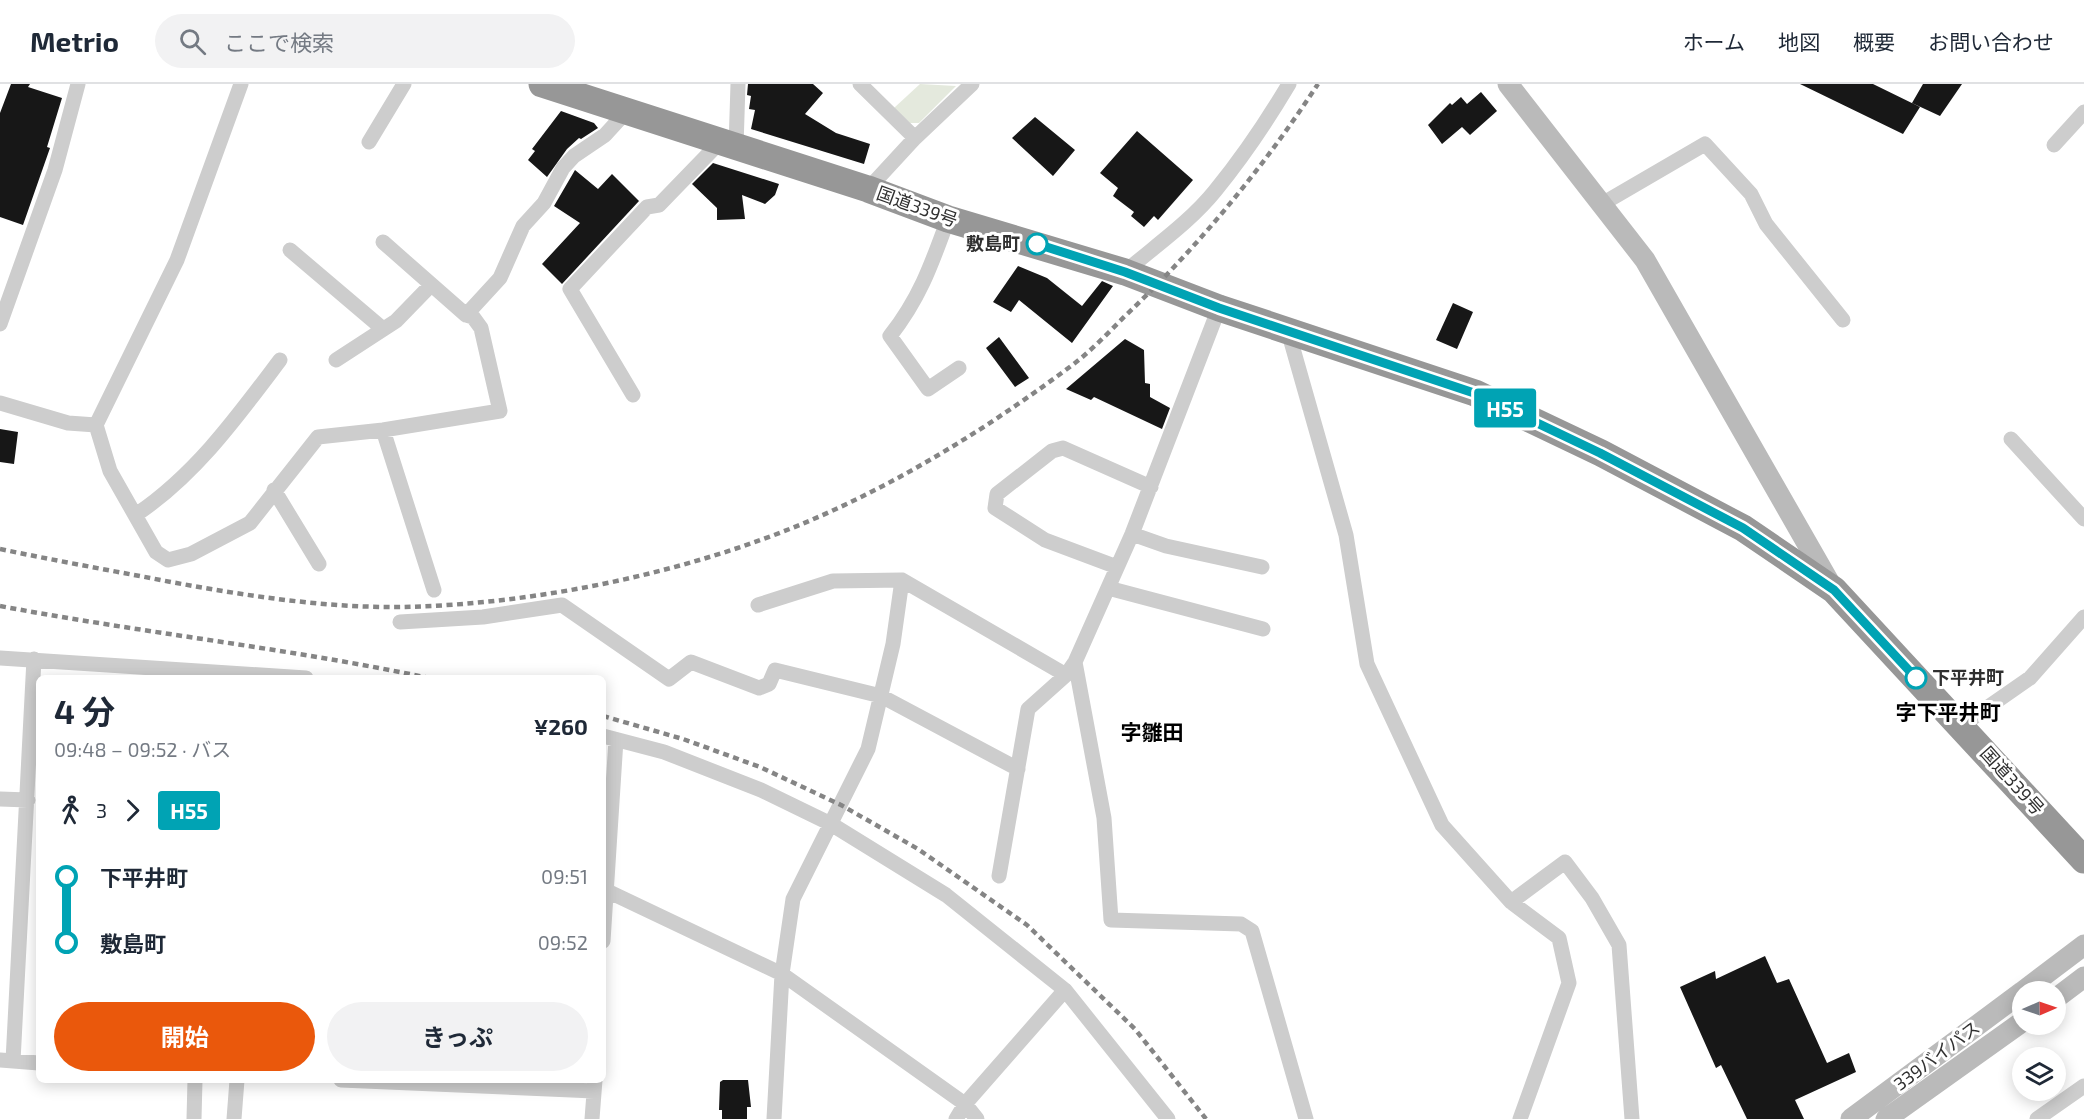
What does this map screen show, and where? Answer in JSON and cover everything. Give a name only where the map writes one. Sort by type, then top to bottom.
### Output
[{"type":"highway","name":"国道339号","points":[[543,84],[868,189],[948,219],[1125,272],[1219,308],[1474,393],[1600,453],[1743,528],[1834,590],[2084,860]]},
{"type":"street","points":[[0,324],[56,170],[78,84]]},
{"type":"street","points":[[241,84],[177,260],[96,425],[110,471],[137,514],[156,552],[168,560],[191,554],[250,523],[318,437],[383,430],[500,411],[481,328],[473,316],[466,315],[383,242]]},
{"type":"street","points":[[369,142],[404,84]]},
{"type":"street","points":[[633,395],[570,289],[647,207],[659,205],[728,144],[738,84]]},
{"type":"street","points":[[860,84],[915,138]]},
{"type":"street","points":[[868,189],[915,138],[972,84]]},
{"type":"street","points":[[1125,272],[1182,224],[1214,192],[1271,114],[1289,84]]},
{"type":"street","points":[[1509,84],[1645,261],[1834,590]]},
{"type":"street","points":[[466,315],[500,278],[523,226],[544,203],[562,168],[574,156],[605,135],[626,112]]},
{"type":"street","points":[[2055,145],[2084,112]]},
{"type":"street","points":[[1602,204],[1705,144],[1751,194],[1766,224],[1843,320]]},
{"type":"street","points":[[948,219],[926,279],[911,309],[890,336],[928,389],[959,368]]},
{"type":"street","points":[[290,250],[383,329]]},
{"type":"street","points":[[336,360],[396,321],[431,285]]},
{"type":"street","points":[[999,876],[1028,709],[1070,669],[1132,534],[1219,308]]},
{"type":"street","points":[[1288,331],[1346,535],[1367,664],[1442,825],[1511,902],[1558,938],[1569,983],[1520,1119]]},
{"type":"street","points":[[137,514],[167,494],[218,441],[280,360]]},
{"type":"street","points":[[0,403],[68,423],[96,425]]},
{"type":"street","points":[[383,430],[434,590]]},
{"type":"street","points":[[2011,439],[2084,519]]},
{"type":"street","points":[[1117,567],[1045,540],[995,508],[997,494],[1052,451],[1063,448],[1150,487]]},
{"type":"street","points":[[274,490],[319,564]]},
{"type":"street","points":[[1132,534],[1166,546],[1262,567]]},
{"type":"street","points":[[774,1119],[782,974],[793,899],[868,749],[892,644],[902,580]]},
{"type":"street","points":[[758,604],[833,581],[902,580],[1070,669],[1104,818],[1111,920],[1241,924],[1252,931],[1306,1119]]},
{"type":"street","points":[[1108,588],[1263,629]]},
{"type":"street","points":[[400,622],[483,617],[562,605],[669,679],[691,662],[759,688],[769,684],[775,670],[880,696],[1018,769]]},
{"type":"street","points":[[1961,726],[2030,678],[2084,617]]},
{"type":"street","points":[[0,658],[228,675]]},
{"type":"street","points":[[34,659],[28,800],[6,1061],[36,1063]]},
{"type":"street","points":[[606,829],[609,738],[664,752],[729,777],[831,824],[946,895],[1065,990],[1168,1119]]},
{"type":"street","points":[[0,799],[28,800]]},
{"type":"street","points":[[1511,902],[1565,862],[1592,898],[1619,945],[1632,1119]]},
{"type":"street","points":[[606,890],[782,974],[965,1104],[977,1119]]},
{"type":"street","name":"339バイパス","points":[[2037,981],[2084,945]]},
{"type":"street","points":[[2066,991],[2084,977]]},
{"type":"street","points":[[956,1119],[965,1104],[1065,990]]},
{"type":"street","name":"339バイパス","points":[[1851,1119],[2012,999]]},
{"type":"street","points":[[1886,1119],[2012,1029]]},
{"type":"street","points":[[194,1119],[195,1083]]},
{"type":"street","points":[[234,1119],[237,1083]]},
{"type":"street","points":[[478,1083],[594,1085],[592,1119]]},
{"type":"street","points":[[2037,1119],[2084,1086]]},
{"type":"shaded area","points":[[920,84],[956,86],[919,123],[910,123],[894,108]]},
{"type":"building","points":[[11,84],[30,84],[28,87],[62,98],[47,147],[50,148],[23,225],[0,217],[0,113]]},
{"type":"building","points":[[748,84],[813,84],[823,93],[805,114],[836,133],[870,144],[864,164],[751,129],[755,110],[749,109],[751,96],[747,95]]},
{"type":"building","points":[[1800,84],[1873,84],[1920,107],[1903,134]]},
{"type":"building","points":[[1923,84],[1962,84],[1940,116],[1912,103]]},
{"type":"building","points":[[1481,92],[1497,111],[1470,135],[1462,127],[1442,144],[1428,125],[1450,103],[1452,105],[1461,97],[1467,104]]},
{"type":"building","points":[[561,111],[594,123],[598,128],[581,139],[579,138],[567,149],[547,177],[528,160],[535,151],[532,149]]},
{"type":"building","points":[[1035,117],[1075,150],[1053,176],[1012,138]]},
{"type":"building","points":[[1137,131],[1193,180],[1158,220],[1154,216],[1144,227],[1131,216],[1134,212],[1113,196],[1118,188],[1100,173]]},
{"type":"building","points":[[713,163],[779,184],[775,195],[765,204],[742,195],[745,219],[717,220],[717,208],[692,184]]},
{"type":"building","points":[[575,170],[598,189],[612,174],[639,201],[562,284],[542,264],[580,223],[554,206]]},
{"type":"building","points":[[1018,266],[1047,278],[1082,306],[1102,281],[1113,286],[1072,343],[1019,300],[1011,312],[993,302]]},
{"type":"building","points":[[1453,303],[1473,312],[1457,349],[1436,340]]},
{"type":"building","points":[[999,337],[1029,378],[1015,387],[986,348]]},
{"type":"building","points":[[1125,339],[1144,350],[1145,383],[1150,384],[1150,397],[1170,408],[1162,429],[1094,397],[1091,400],[1066,389]]},
{"type":"building","points":[[0,429],[18,432],[14,464],[0,462]]},
{"type":"building","points":[[1765,956],[1777,983],[1789,979],[1827,1063],[1849,1053],[1856,1072],[1795,1100],[1804,1119],[1747,1119],[1721,1065],[1716,1068],[1680,987],[1715,971],[1716,979]]},
{"type":"building","points":[[748,1080],[751,1107],[747,1107],[747,1119],[722,1119],[722,1110],[719,1110],[720,1082]]},
{"type":"railway","points":[[0,549],[171,582],[258,596],[316,603],[404,607],[506,600],[558,592],[662,570],[762,540],[844,505],[913,470],[1012,408],[1082,358],[1152,290],[1204,234],[1275,146],[1318,84]]},
{"type":"railway","points":[[0,606],[415,675]]},
{"type":"railway","points":[[606,717],[683,739],[760,767],[841,805],[918,849],[1027,925],[1135,1029],[1206,1119]]},
{"type":"bus line","name":"H55","points":[[1037,244],[1125,272],[1219,308],[1474,393],[1600,453],[1743,528],[1834,590],[1916,678]]},
{"type":"place","name":"敷島町","points":[[1037,244]]},
{"type":"place","name":"下平井町","points":[[1916,678]]},
{"type":"district","name":"字下平井町","points":[[1948,713]]},
{"type":"district","name":"字雛田","points":[[1152,733]]}]
